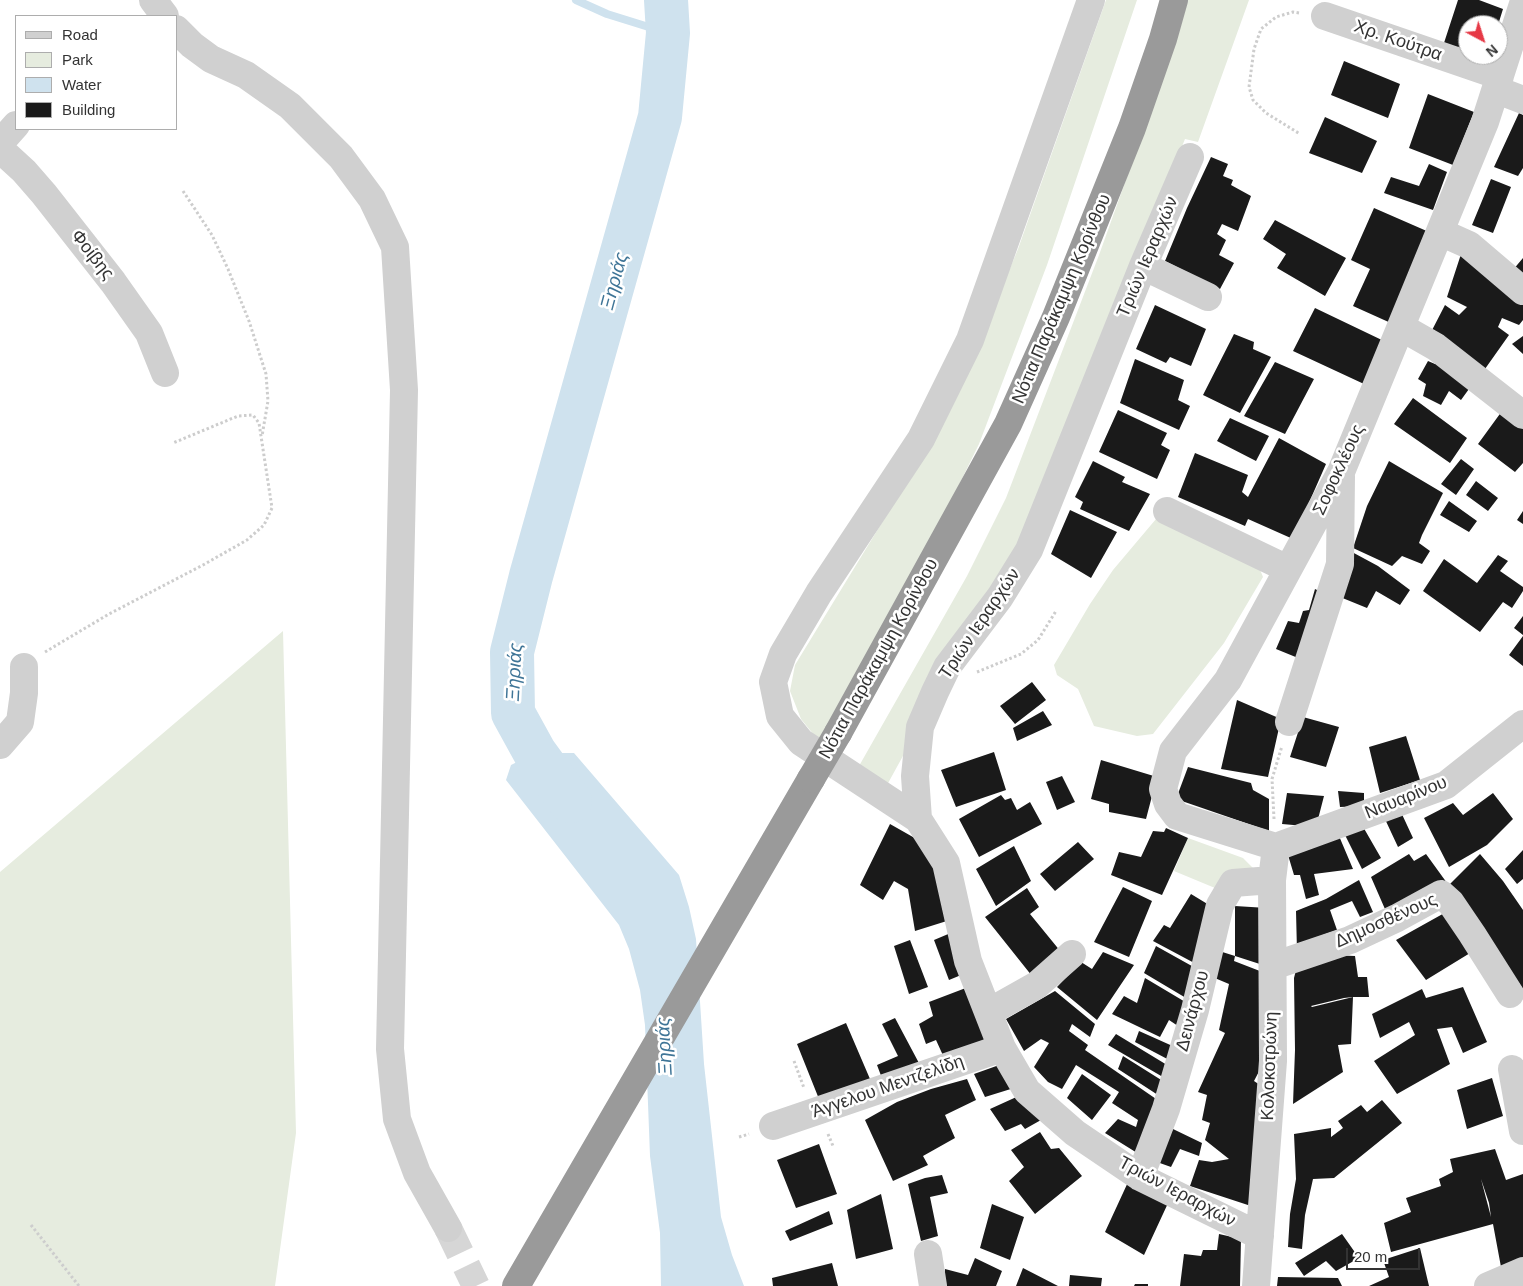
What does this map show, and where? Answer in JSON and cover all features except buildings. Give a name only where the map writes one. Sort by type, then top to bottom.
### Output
[{"type":"highway","name":"Νότια Παράκαμψη Κορίνθου","points":[[516,1286],[838,733],[1008,424],[1056,317],[1132,128],[1163,39],[1174,0]]},
{"type":"street","points":[[153,0],[164,15]]},
{"type":"street","points":[[918,820],[801,742],[780,716],[774,682],[783,654],[921,439],[970,340],[1090,0]]},
{"type":"street","name":"Σοφοκλέους","points":[[1276,847],[1177,816],[1168,804],[1163,789],[1173,751],[1228,680],[1341,472],[1440,232],[1498,83],[1523,4]]},
{"type":"street","name":"Χρ. Κούτρα","points":[[1324,16],[1498,83],[1523,100]]},
{"type":"street","points":[[178,31],[192,45],[211,59],[246,75],[290,106],[341,157],[372,199],[395,247],[404,390],[390,1049],[397,1119],[417,1173],[448,1228]]},
{"type":"street","points":[[0,143],[15,126]]},
{"type":"street","name":"Φοίβης","points":[[0,149],[39,188],[113,282],[149,333],[165,373]]},
{"type":"street","name":"Τριών Ιεραρχών","points":[[1190,157],[1143,266],[1028,550],[1000,597],[947,667],[935,692],[920,727],[915,776],[918,820],[946,863],[968,961],[1002,1048],[1027,1091],[1076,1133],[1140,1177],[1260,1236]]},
{"type":"street","points":[[1440,232],[1469,245],[1523,291]]},
{"type":"street","points":[[1143,266],[1208,297]]},
{"type":"street","points":[[1401,327],[1436,347],[1523,415]]},
{"type":"street","points":[[1289,722],[1340,564],[1341,472]]},
{"type":"street","points":[[1167,511],[1288,569]]},
{"type":"street","points":[[0,745],[20,722],[24,693],[24,667]]},
{"type":"street","name":"Ναυαρίνου","points":[[1276,847],[1446,785],[1523,724]]},
{"type":"street","name":"Κολοκοτρώνη","points":[[1256,1286],[1273,1061],[1272,880],[1276,847]]},
{"type":"street","name":"Δεινάρχου","points":[[1140,1177],[1166,1109],[1195,1010],[1220,905],[1233,883],[1272,880]]},
{"type":"street","name":"Δημοσθένους","points":[[1273,966],[1350,940],[1397,918],[1441,894],[1451,903],[1467,926],[1510,994]]},
{"type":"street","points":[[988,1012],[1037,985],[1072,954]]},
{"type":"street","name":"Άγγελου Μεντζελίδη","points":[[773,1126],[1002,1048]]},
{"type":"street","points":[[1512,1069],[1523,1131]]},
{"type":"street","points":[[928,1254],[933,1286]]},
{"type":"street","points":[[1488,1286],[1523,1271]]},
{"type":"path","points":[[1300,134],[1266,113],[1253,100],[1249,86],[1254,49],[1261,29],[1276,17],[1293,12],[1324,16]]},
{"type":"path","points":[[183,191],[212,235],[228,269],[266,374],[268,401],[262,441]]},
{"type":"path","points":[[24,667],[54,645],[247,540],[264,525],[272,508],[259,423],[253,415],[238,416],[173,443]]},
{"type":"path","points":[[935,692],[1020,654],[1038,640],[1056,611]]},
{"type":"path","points":[[1276,847],[1272,778],[1289,722]]},
{"type":"path","points":[[31,1225],[79,1286]]},
{"type":"green space","points":[[1106,0],[1137,0],[1047,265],[979,444],[902,601],[818,740],[801,719],[790,691],[795,665],[897,498],[963,381],[1018,249]]},
{"type":"green space","points":[[1188,0],[1249,0],[1198,142],[1185,139],[1029,527],[887,785],[859,766],[967,576],[1006,498],[1099,255],[1179,32]]},
{"type":"green space","points":[[1156,519],[1259,567],[1263,577],[1224,643],[1153,734],[1137,736],[1094,726],[1078,689],[1057,675],[1054,665],[1090,604],[1113,570]]},
{"type":"green space","points":[[283,631],[296,1133],[275,1286],[0,1286],[0,872]]},
{"type":"green space","points":[[1188,838],[1243,858],[1254,869],[1215,888],[1174,871]]},
{"type":"water","points":[[535,753],[574,753],[679,875],[696,939],[704,1064],[721,1217],[732,1255],[744,1286],[661,1286],[660,1233],[650,1156],[645,1025],[640,990],[629,949],[619,925],[506,780],[511,765]]},
{"type":"waterway","points":[[576,0],[607,14],[668,33]]},
{"type":"waterway","name":"Ξηριάς","points":[[570,801],[535,753],[513,713],[512,652],[531,576],[660,117],[668,33],[666,0]]},
{"type":"tunnel","points":[[448,1228],[476,1286]]}]
